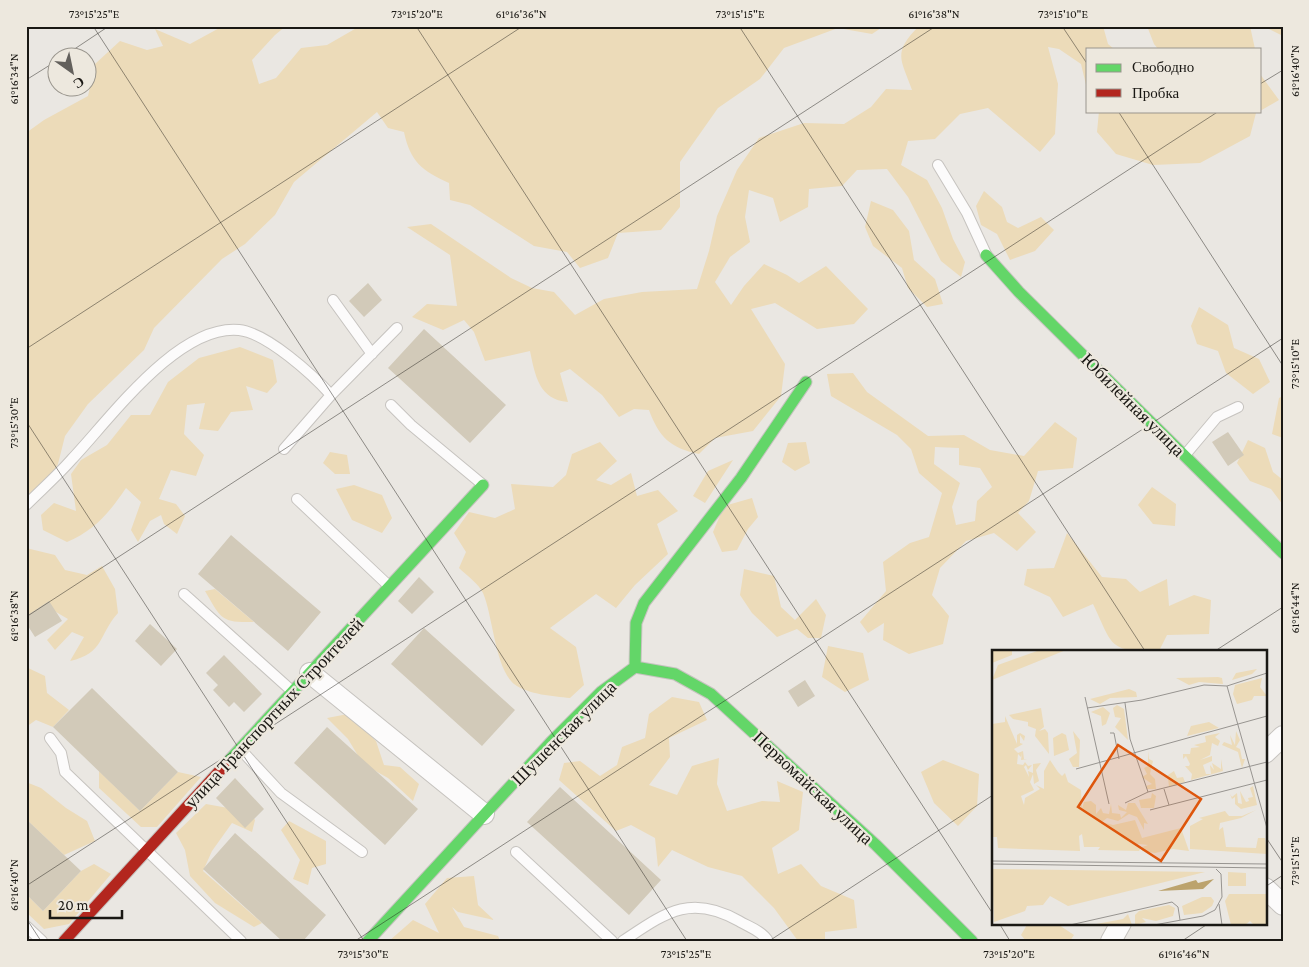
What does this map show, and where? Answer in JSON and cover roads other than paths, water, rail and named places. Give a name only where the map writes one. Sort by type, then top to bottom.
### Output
[{"type":"street","name":"Юбилейная улица","points":[[986,255],[1019,292],[1283,553]]},
{"type":"street","points":[[635,666],[636,623],[644,603],[741,478],[806,382]]},
{"type":"street","name":"улица Транспортных Строителей","points":[[70,939],[147,850],[482,485]]},
{"type":"street","name":"Шушенская улица","points":[[368,941],[484,814],[601,692],[635,666]]},
{"type":"street","name":"Первомайская улица","points":[[635,666],[662,669],[687,677],[711,694],[876,846],[972,941]]},
{"type":"street","points":[[310,673],[484,814]]},
{"type":"street","points":[[1266,752],[1283,736]]},
{"type":"street","points":[[1266,889],[1283,905]]},
{"type":"street","points":[[1111,941],[1120,924]]},
{"type":"lane","points":[[938,165],[967,213],[986,255]]},
{"type":"lane","points":[[333,300],[372,354]]},
{"type":"lane","points":[[284,449],[331,395],[397,328]]},
{"type":"lane","points":[[26,505],[72,459],[163,360],[207,334],[239,330],[271,344],[312,374],[331,395]]},
{"type":"lane","points":[[391,405],[411,425],[482,485]]},
{"type":"lane","points":[[1184,455],[1217,417],[1238,407]]},
{"type":"lane","points":[[297,499],[390,587]]},
{"type":"lane","points":[[184,594],[293,692]]},
{"type":"lane","points":[[50,738],[62,753],[66,772],[241,941]]},
{"type":"lane","points":[[240,749],[281,793],[362,852]]},
{"type":"lane","points":[[516,852],[612,941]]},
{"type":"lane","points":[[623,941],[678,909],[699,907],[732,917],[764,935],[768,941]]},
{"type":"lane","points":[[26,926],[42,941]]}]
